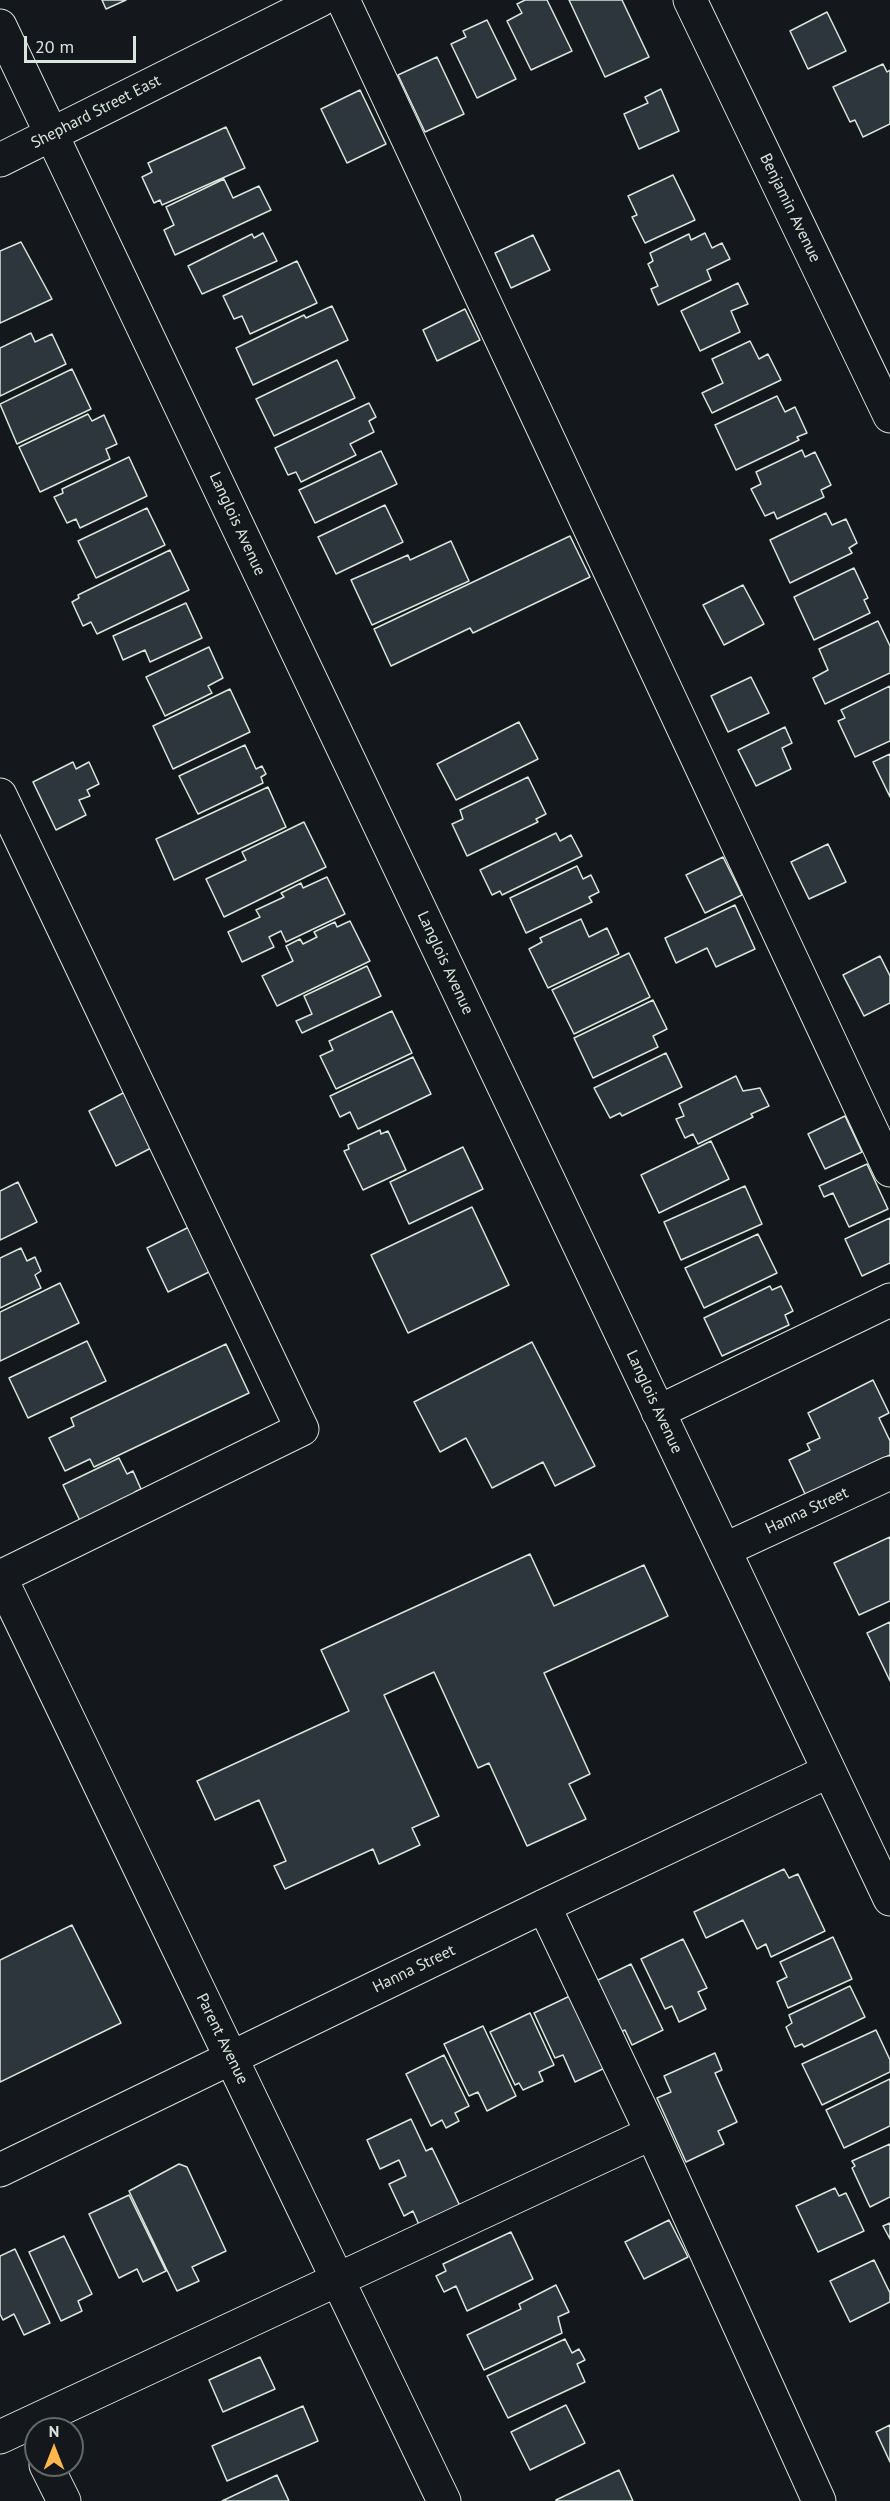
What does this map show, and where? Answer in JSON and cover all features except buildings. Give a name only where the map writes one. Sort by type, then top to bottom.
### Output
[{"type":"street","name":"Shephard Street East","points":[[0,160],[320,0]]},
{"type":"street","points":[[343,0],[890,1170]]},
{"type":"street","name":"Benjamin Avenue","points":[[690,0],[890,416]]},
{"type":"street","name":"Langlois Avenue","points":[[0,26],[890,1899]]},
{"type":"street","points":[[0,795],[302,1429],[0,1577]]},
{"type":"street","points":[[658,1412],[890,1300]]},
{"type":"street","name":"Hanna Street","points":[[724,1550],[890,1473]]},
{"type":"street","name":"Parent Avenue","points":[[0,1577],[444,2501]]},
{"type":"street","name":"Hanna Street","points":[[0,2170],[544,1905],[829,1771]]},
{"type":"street","points":[[544,1905],[652,2133],[819,2501]]},
{"type":"street","points":[[21,2435],[337,2280],[652,2133]]},
{"type":"street","points":[[52,2477],[64,2501]]}]
